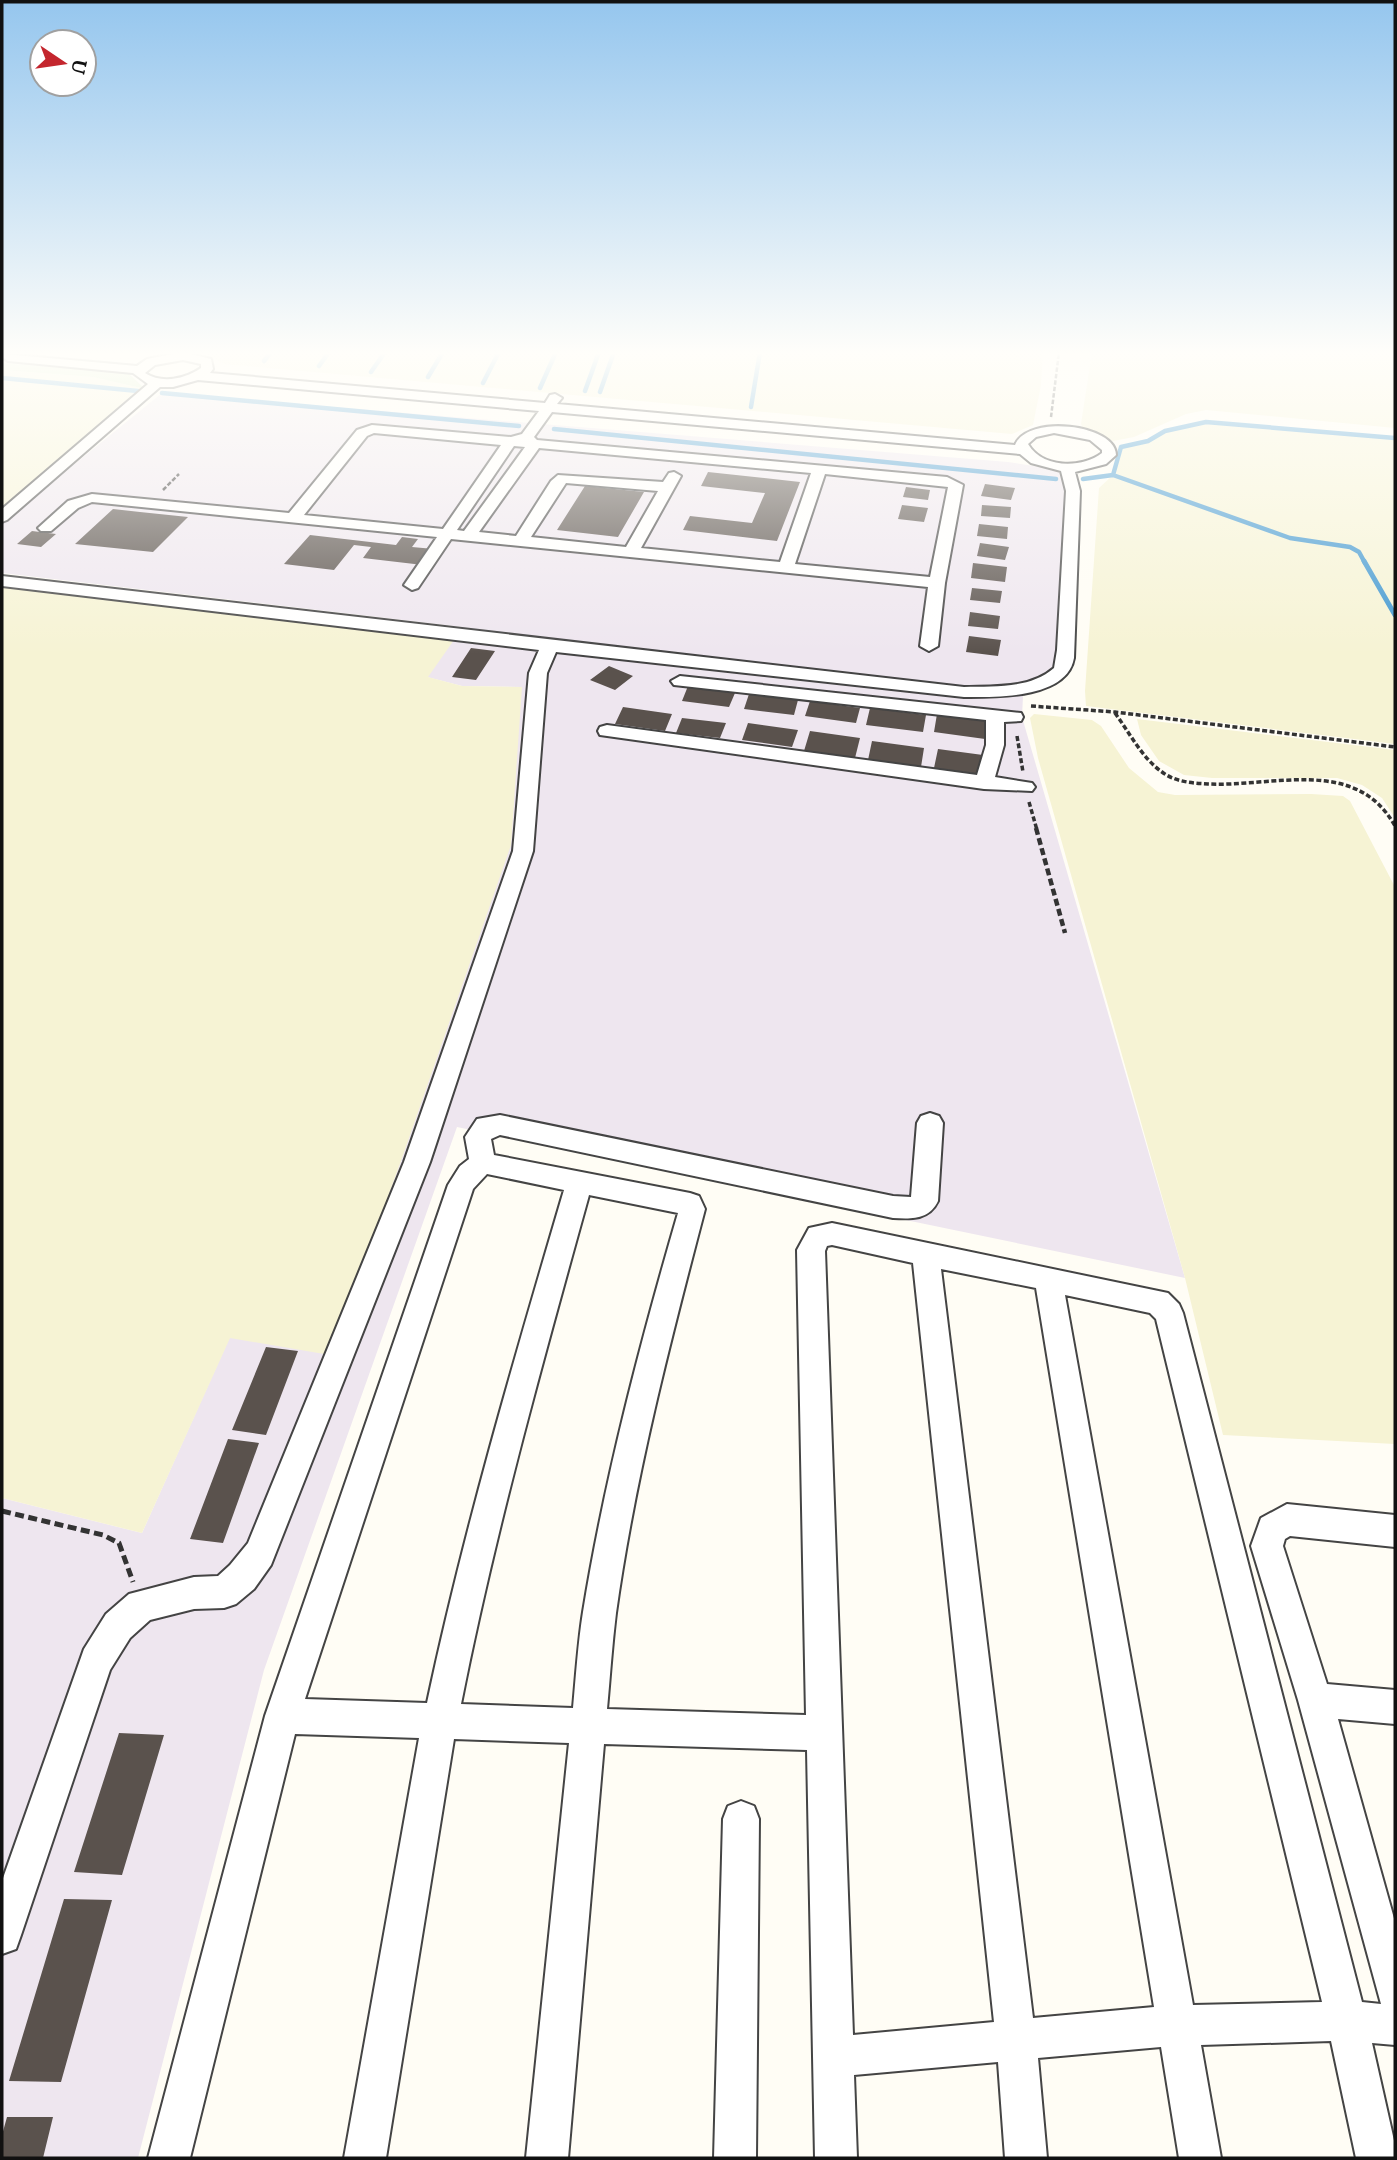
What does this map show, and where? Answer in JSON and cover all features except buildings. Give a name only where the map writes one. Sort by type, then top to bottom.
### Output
[{"type":"street","points":[[2,517],[76,453]]},
{"type":"street","points":[[293,518],[347,453]]},
{"type":"street","points":[[412,585],[503,453]]},
{"type":"street","points":[[469,535],[519,466],[525,453]]},
{"type":"street","points":[[645,453],[938,479],[956,485],[937,583],[929,646]]},
{"type":"street","points":[[1032,453],[1040,461],[1067,467],[1095,465],[1109,453]]},
{"type":"street","points":[[631,552],[685,457]]},
{"type":"street","points":[[496,463],[519,466]]},
{"type":"street","points":[[680,681],[995,715],[1051,680],[1063,669],[1073,491],[1067,467]]},
{"type":"street","points":[[786,568],[820,469]]},
{"type":"street","points":[[521,541],[558,481],[563,478],[667,487]]},
{"type":"street","points":[[46,528],[82,498],[937,583]]},
{"type":"street","points":[[2,581],[964,692],[1014,704]]},
{"type":"street","points":[[2,1935],[96,1661],[118,1626],[141,1606],[194,1593],[224,1592],[242,1577],[260,1554],[417,1162],[523,851],[538,673],[550,646]]},
{"type":"street","points":[[985,783],[993,754],[995,715]]},
{"type":"street","points":[[607,731],[1025,787]]},
{"type":"street","points":[[483,1163],[478,1137],[486,1126],[500,1125],[893,1207],[915,1208],[925,1201],[930,1122]]},
{"type":"street","points":[[169,2158],[282,1716],[461,1185],[469,1174],[483,1163],[690,1204],[692,1209],[656,1340],[615,1521],[598,1615],[590,1726],[547,2158]]},
{"type":"street","points":[[365,2158],[425,1795],[466,1597],[503,1447],[580,1181]]},
{"type":"street","points":[[836,2158],[811,1250],[819,1236],[832,1234],[1158,1302],[1169,1313],[1368,2022],[1377,2158]]},
{"type":"street","points":[[926,1254],[1016,2040],[1026,2158]]},
{"type":"street","points":[[1048,1280],[1200,2158]]},
{"type":"street","points":[[1395,1531],[1287,1520],[1272,1529],[1267,1546],[1385,1913],[1395,1991]]},
{"type":"street","points":[[1315,1700],[1395,1707]]},
{"type":"street","points":[[282,1716],[825,1733]]},
{"type":"street","points":[[735,2158],[741,1819]]},
{"type":"street","points":[[834,2057],[1179,2025],[1368,2022]]},
{"type":"path","points":[[1395,747],[1115,712],[1156,766],[1177,781],[1201,784],[1339,781],[1356,785],[1377,800],[1395,826]]},
{"type":"path","points":[[2,1511],[103,1535],[119,1543],[141,1606]]},
{"type":"shaded area","points":[[2,453],[67,453],[2,509]]},
{"type":"shaded area","points":[[88,453],[895,453],[1008,462],[1053,469],[1077,480],[1072,663],[1058,682],[1023,696],[1022,717],[1185,1278],[457,1127],[264,1670],[138,2158],[2,2158],[2,1498],[142,1533],[521,687],[462,686],[427,677],[462,627],[2,573],[2,523]]},
{"type":"shaded area","points":[[1119,453],[1395,453],[1395,744],[1086,706],[1099,488],[1113,475]]},
{"type":"shaded area","points":[[2,584],[454,640],[428,677],[462,686],[522,687],[511,845],[330,1355],[230,1338],[142,1533],[2,1498]]},
{"type":"shaded area","points":[[1034,714],[1092,720],[1101,726],[1129,768],[1158,792],[1175,795],[1343,796],[1350,801],[1395,887],[1395,1444],[1223,1435],[1185,1278],[1038,758],[1030,718]]},
{"type":"shaded area","points":[[1137,719],[1395,750],[1395,818],[1382,798],[1362,785],[1337,778],[1212,778],[1184,775],[1159,761],[1141,735]]},
{"type":"waterway","points":[[793,453],[1056,479]]},
{"type":"waterway","points":[[1113,475],[1119,453]]},
{"type":"waterway","points":[[1083,479],[1113,475]]},
{"type":"waterway","points":[[1113,475],[1290,538],[1350,547],[1359,552],[1365,563]]},
{"type":"waterway","points":[[1364,561],[1395,615]]}]
